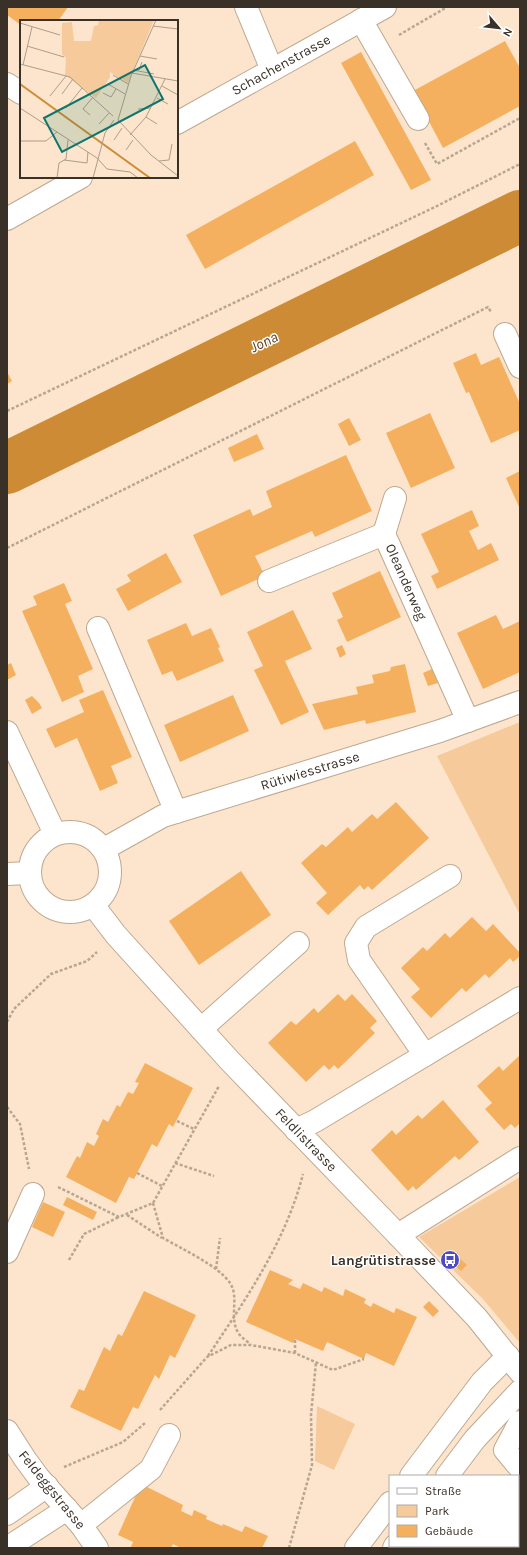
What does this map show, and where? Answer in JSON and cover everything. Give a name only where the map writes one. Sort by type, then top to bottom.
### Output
[{"type":"street","points":[[246,7],[272,70]]},
{"type":"street","name":"Schachenstrasse","points":[[178,122],[385,7]]},
{"type":"street","points":[[361,20],[418,119]]},
{"type":"street","points":[[7,84],[20,92]]},
{"type":"street","points":[[7,219],[79,178]]},
{"type":"street","points":[[505,334],[520,367]]},
{"type":"street","points":[[384,534],[395,498]]},
{"type":"street","name":"Oleanderweg","points":[[270,581],[384,534],[468,721]]},
{"type":"street","points":[[98,628],[176,812]]},
{"type":"street","name":"Rütiwiesstrasse","points":[[104,849],[163,816],[440,731],[520,702]]},
{"type":"street","points":[[7,732],[55,834]]},
{"type":"street","points":[[69,831],[82,833],[94,839],[104,849],[109,860],[111,873],[108,886],[102,897],[93,905],[80,911],[66,912],[51,908],[40,900],[32,888],[29,873],[31,861],[36,849],[45,840],[55,834],[69,831]]},
{"type":"street","points":[[7,874],[29,873]]},
{"type":"street","points":[[425,1055],[359,960],[356,943],[366,927],[450,876]]},
{"type":"street","name":"Feldlistrasse","points":[[93,905],[116,935],[230,1061],[477,1318],[514,1364]]},
{"type":"street","points":[[201,1029],[298,943]]},
{"type":"street","points":[[296,1130],[315,1121],[520,998]]},
{"type":"street","points":[[398,1235],[520,1158]]},
{"type":"street","points":[[7,1252],[32,1184]]},
{"type":"street","points":[[412,1475],[482,1382],[514,1364]]},
{"type":"street","points":[[448,1475],[475,1439],[520,1391]]},
{"type":"street","points":[[520,1422],[505,1450],[520,1468]]},
{"type":"street","name":"Feldeggstrasse","points":[[7,1432],[25,1459],[81,1525],[97,1548]]},
{"type":"street","points":[[81,1525],[151,1469],[169,1435]]},
{"type":"street","points":[[7,1514],[43,1482]]},
{"type":"street","points":[[356,1548],[389,1505]]},
{"type":"street","points":[[7,1548],[67,1509]]},
{"type":"path","points":[[378,48],[447,7]]},
{"type":"path","points":[[418,119],[418,131],[437,164],[520,118]]},
{"type":"path","points":[[7,411],[435,207],[520,164]]},
{"type":"path","points":[[7,548],[488,307],[505,334]]},
{"type":"path","points":[[7,1022],[14,1009],[51,974],[87,961],[99,951]]},
{"type":"path","points":[[69,1260],[84,1234],[153,1203],[222,1082],[230,1061]]},
{"type":"path","points":[[7,1107],[20,1124],[32,1184]]},
{"type":"path","points":[[176,1120],[194,1129]]},
{"type":"path","points":[[175,1164],[214,1176]]},
{"type":"path","points":[[154,1415],[207,1357],[233,1319],[280,1238],[292,1212],[304,1167]]},
{"type":"path","points":[[137,1173],[162,1186]]},
{"type":"path","points":[[58,1187],[119,1217]]},
{"type":"path","points":[[153,1203],[162,1238]]},
{"type":"path","points":[[126,1214],[162,1238],[216,1269],[230,1283],[234,1298],[233,1319],[239,1333],[250,1344]]},
{"type":"path","points":[[216,1269],[220,1238]]},
{"type":"path","points":[[295,1338],[295,1353]]},
{"type":"path","points":[[207,1357],[231,1345],[250,1344],[295,1353],[333,1370],[364,1359]]},
{"type":"path","points":[[289,1548],[312,1465],[311,1415],[316,1362]]},
{"type":"path","points":[[43,1482],[123,1442],[149,1420]]},
{"type":"green space","points":[[520,722],[520,915],[437,756]]},
{"type":"green space","points":[[520,1177],[520,1343],[482,1298],[419,1237]]},
{"type":"green space","points":[[317,1406],[355,1424],[334,1470],[315,1461]]},
{"type":"building","points":[[7,7],[68,7],[59,20],[20,20],[20,24],[7,15]]},
{"type":"building","points":[[505,41],[520,68],[520,106],[443,148],[413,91]]},
{"type":"building","points":[[361,52],[431,180],[411,190],[341,63]]},
{"type":"building","points":[[355,141],[374,175],[205,269],[186,235]]},
{"type":"building","points":[[476,353],[481,365],[499,357],[520,404],[520,430],[491,443],[469,392],[466,393],[453,363]]},
{"type":"building","points":[[7,372],[12,381],[7,384]]},
{"type":"building","points":[[430,413],[455,468],[411,488],[386,433]]},
{"type":"building","points":[[349,418],[361,440],[349,446],[338,424]]},
{"type":"building","points":[[257,434],[264,449],[234,462],[228,448]]},
{"type":"building","points":[[346,455],[372,511],[315,537],[312,531],[255,556],[265,576],[221,596],[193,535],[250,509],[253,516],[272,507],[266,491]]},
{"type":"building","points":[[520,471],[520,509],[506,478]]},
{"type":"building","points":[[472,510],[479,526],[469,531],[478,550],[491,543],[499,560],[437,589],[431,576],[439,572],[421,534]]},
{"type":"building","points":[[166,553],[182,582],[128,611],[116,589],[131,581],[127,575]]},
{"type":"building","points":[[380,571],[401,617],[347,642],[337,620],[343,617],[332,593]]},
{"type":"building","points":[[64,583],[72,601],[65,604],[93,669],[78,676],[84,692],[62,702],[22,611],[37,605],[33,596]]},
{"type":"building","points":[[293,610],[312,649],[285,661],[309,712],[281,725],[254,670],[263,666],[247,632]]},
{"type":"building","points":[[496,615],[503,629],[520,621],[520,672],[483,689],[457,633]]},
{"type":"building","points":[[186,623],[192,636],[211,628],[220,647],[218,648],[224,661],[177,681],[172,671],[162,675],[147,640]]},
{"type":"building","points":[[342,645],[346,654],[340,658],[336,648]]},
{"type":"building","points":[[11,663],[16,675],[7,680],[7,665]]},
{"type":"building","points":[[405,664],[416,712],[366,724],[365,720],[324,730],[312,704],[358,694],[356,687],[374,683],[372,675],[390,671],[391,667]]},
{"type":"building","points":[[432,669],[438,683],[428,686],[423,673]]},
{"type":"building","points":[[103,690],[132,757],[111,766],[118,783],[100,791],[77,738],[55,748],[46,729],[84,712],[79,700]]},
{"type":"building","points":[[233,695],[249,731],[180,762],[164,725]]},
{"type":"building","points":[[32,696],[42,708],[32,714],[25,700]]},
{"type":"building","points":[[396,802],[429,838],[372,890],[368,886],[364,890],[360,885],[328,915],[316,903],[327,893],[301,863],[322,844],[326,847],[348,827],[352,832],[372,814],[377,819]]},
{"type":"building","points":[[241,871],[271,915],[199,965],[169,921]]},
{"type":"building","points":[[472,917],[486,931],[493,924],[520,953],[520,956],[513,962],[510,958],[489,978],[485,974],[466,992],[462,988],[431,1018],[411,997],[420,989],[401,968],[423,947],[427,951],[445,933],[450,938]]},
{"type":"building","points":[[338,994],[345,1001],[352,994],[377,1021],[370,1028],[375,1033],[338,1069],[334,1065],[329,1070],[324,1065],[306,1082],[268,1043],[291,1021],[296,1025],[314,1008],[318,1013]]},
{"type":"building","points":[[520,1055],[520,1123],[515,1128],[511,1124],[504,1130],[485,1109],[492,1103],[477,1086],[499,1066],[503,1071]]},
{"type":"building","points":[[145,1063],[193,1088],[173,1127],[169,1124],[157,1147],[152,1144],[134,1179],[129,1177],[116,1203],[66,1177],[77,1156],[80,1158],[87,1142],[94,1146],[99,1136],[96,1134],[103,1119],[108,1122],[117,1105],[120,1107],[128,1092],[133,1094],[139,1083],[135,1082]]},
{"type":"building","points":[[443,1100],[479,1142],[459,1160],[455,1156],[416,1190],[413,1186],[408,1191],[371,1150],[392,1130],[396,1135],[418,1115],[422,1119]]},
{"type":"building","points":[[67,1197],[97,1212],[93,1220],[63,1205]]},
{"type":"building","points":[[43,1202],[65,1212],[53,1237],[32,1227]]},
{"type":"building","points":[[457,1256],[467,1265],[461,1271],[451,1262]]},
{"type":"building","points":[[270,1270],[293,1280],[288,1284],[300,1289],[303,1283],[322,1292],[324,1287],[343,1296],[345,1289],[366,1299],[364,1303],[371,1307],[373,1303],[394,1313],[396,1308],[417,1317],[394,1366],[366,1353],[364,1359],[327,1342],[323,1351],[295,1339],[293,1343],[246,1322]]},
{"type":"building","points":[[144,1291],[196,1315],[175,1358],[170,1355],[159,1379],[155,1375],[138,1409],[133,1407],[121,1431],[70,1407],[79,1389],[84,1391],[104,1347],[110,1351],[118,1334],[122,1336]]},
{"type":"building","points":[[429,1301],[439,1311],[433,1317],[423,1307]]},
{"type":"building","points":[[141,1484],[183,1505],[181,1511],[192,1516],[194,1510],[207,1516],[206,1519],[222,1526],[223,1524],[242,1532],[245,1526],[268,1536],[262,1548],[178,1548],[179,1547],[173,1544],[171,1548],[131,1547],[133,1542],[118,1535]]},
{"type":"building","points":[[519,1508],[520,1509],[520,1548],[422,1548],[519,1547]]},
{"type":"waterway","name":"Jona","points":[[7,468],[520,216]]},
{"type":"place","name":"Langrütistrasse","points":[[450,1260]]}]
